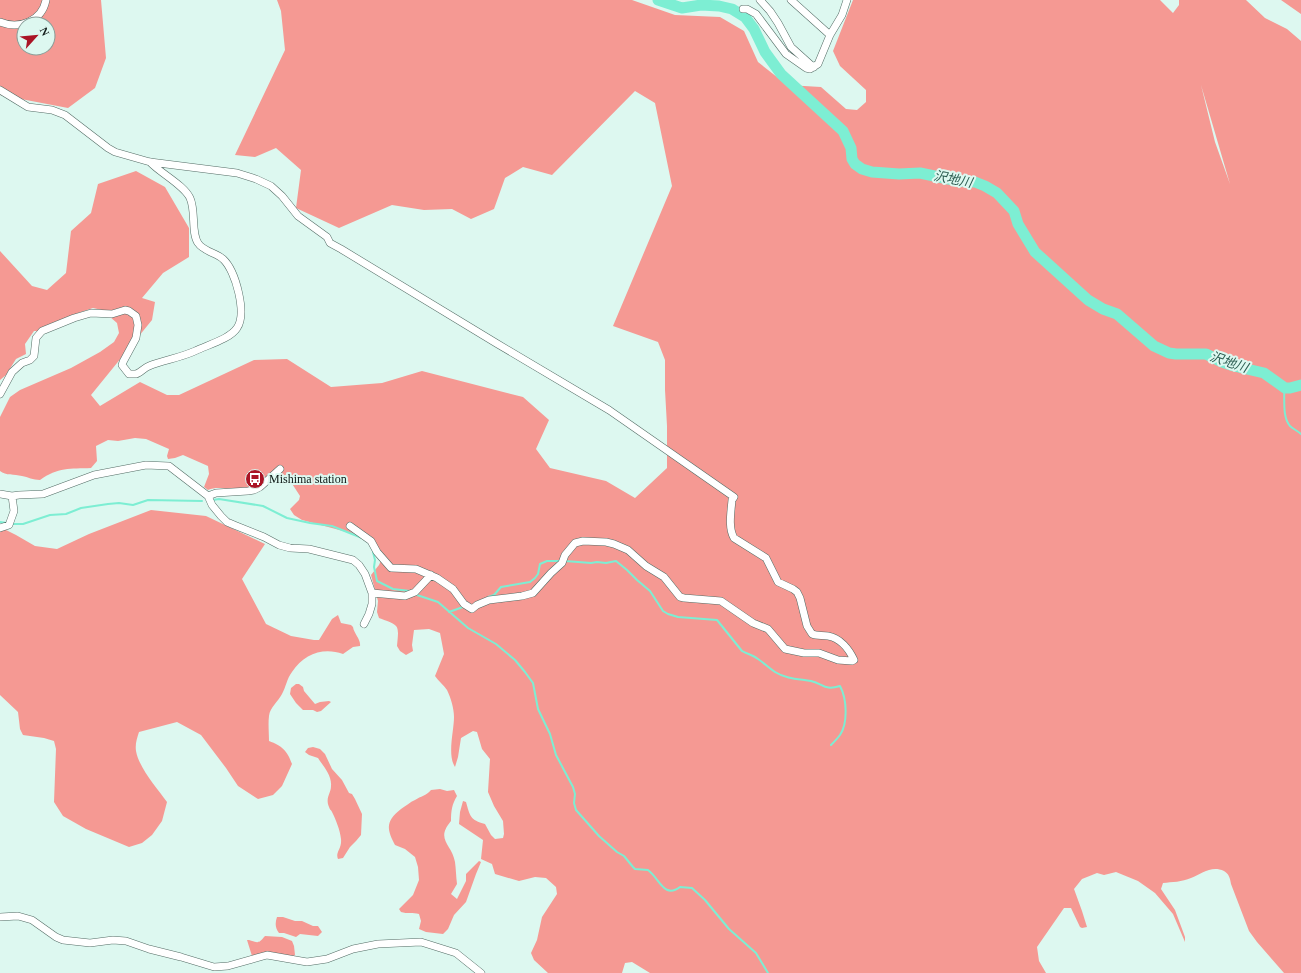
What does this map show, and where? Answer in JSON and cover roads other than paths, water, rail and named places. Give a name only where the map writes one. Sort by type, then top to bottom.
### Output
[{"type":"street","points":[[0,22],[14,26],[31,21],[42,10],[46,0]]},
{"type":"street","points":[[760,0],[778,23],[791,47],[814,67]]},
{"type":"street","points":[[791,0],[830,35]]},
{"type":"street","points":[[743,9],[747,9],[756,14],[786,54],[806,68],[810,69],[818,64],[830,35],[842,14],[847,0]]},
{"type":"street","points":[[0,90],[28,108],[52,110],[65,116],[115,152],[150,162],[237,173],[271,186],[282,196],[298,216],[327,237],[330,243],[609,410],[734,497],[732,500],[731,527],[731,533],[734,538],[766,558],[778,582],[797,592],[807,626],[812,634],[828,636],[840,642],[854,660],[852,662],[843,661],[819,653],[804,653],[785,649],[768,629],[753,623],[721,601],[698,600],[680,597],[664,577],[640,562],[628,550],[621,546],[606,542],[582,541],[575,544],[565,555],[562,563],[551,573],[537,590],[530,595],[489,600],[472,609],[464,604],[448,584],[431,575],[416,569],[391,568],[377,552],[371,542],[350,526]]},
{"type":"street","points":[[0,394],[12,372],[22,363],[30,360],[34,356],[36,338],[42,331],[91,313],[112,314],[125,310],[136,316],[138,325],[136,338],[122,365],[130,374],[136,374],[148,366],[183,356],[230,335],[237,328],[240,321],[239,291],[229,266],[223,259],[199,245],[196,240],[192,204],[190,199],[177,184],[150,162]]},
{"type":"street","points":[[0,494],[12,496],[43,494],[94,475],[146,465],[169,466],[208,496],[212,505],[227,522],[264,537],[279,545],[290,548],[309,549],[352,560],[360,565],[372,594],[372,604],[364,624]]},
{"type":"street","points":[[208,496],[216,493],[248,491],[260,488],[280,469]]},
{"type":"street","points":[[0,528],[10,523],[14,511],[12,496]]},
{"type":"street","points":[[372,594],[405,596],[415,592],[431,575]]},
{"type":"street","points":[[0,917],[18,916],[32,920],[56,937],[63,940],[90,943],[113,940],[126,942],[181,956],[214,967],[228,966],[267,955],[307,962],[327,959],[353,949],[378,944],[421,942],[456,953],[481,973]]},
{"type":"waterway","name":"沢地川","points":[[658,0],[682,8],[701,5],[719,6],[732,9],[745,17],[754,29],[765,52],[781,74],[843,131],[851,148],[852,159],[855,164],[862,169],[872,172],[899,174],[920,173],[958,181],[975,182],[997,193],[1014,211],[1018,224],[1035,252],[1088,300],[1103,309],[1117,314],[1154,346],[1169,353],[1206,354],[1234,366],[1264,373],[1285,388],[1301,385]]},
{"type":"waterway","points":[[1284,387],[1284,408],[1287,422],[1301,434]]},
{"type":"waterway","points":[[213,500],[219,499],[263,506],[287,518],[332,526],[362,538]]},
{"type":"waterway","points":[[12,524],[23,524],[50,515],[66,514],[81,508],[108,504],[119,503],[133,505],[148,500],[202,501]]},
{"type":"waterway","points":[[0,522],[7,523]]},
{"type":"waterway","points":[[373,552],[377,581],[393,589],[410,591]]},
{"type":"waterway","points":[[488,597],[494,595],[501,587],[530,582],[538,574],[540,564],[547,561],[560,561]]},
{"type":"waterway","points":[[565,561],[591,563],[616,561],[650,591],[663,611],[668,614],[678,617],[717,620],[742,651],[756,658],[779,674],[815,682],[831,688],[840,686],[844,697],[846,711],[845,718],[843,730],[831,745]]},
{"type":"waterway","points":[[417,595],[438,602],[468,628],[496,644],[515,660],[525,672],[533,683],[538,709],[550,734],[556,755],[573,787],[576,810],[599,836],[617,852],[624,856],[635,869],[648,870],[666,889],[670,891],[680,887],[692,888],[705,900],[729,929],[756,953],[768,973]]},
{"type":"waterway","points":[[449,612],[463,607]]},
{"type":"place","name":"Mishima station","points":[[255,479]]}]
